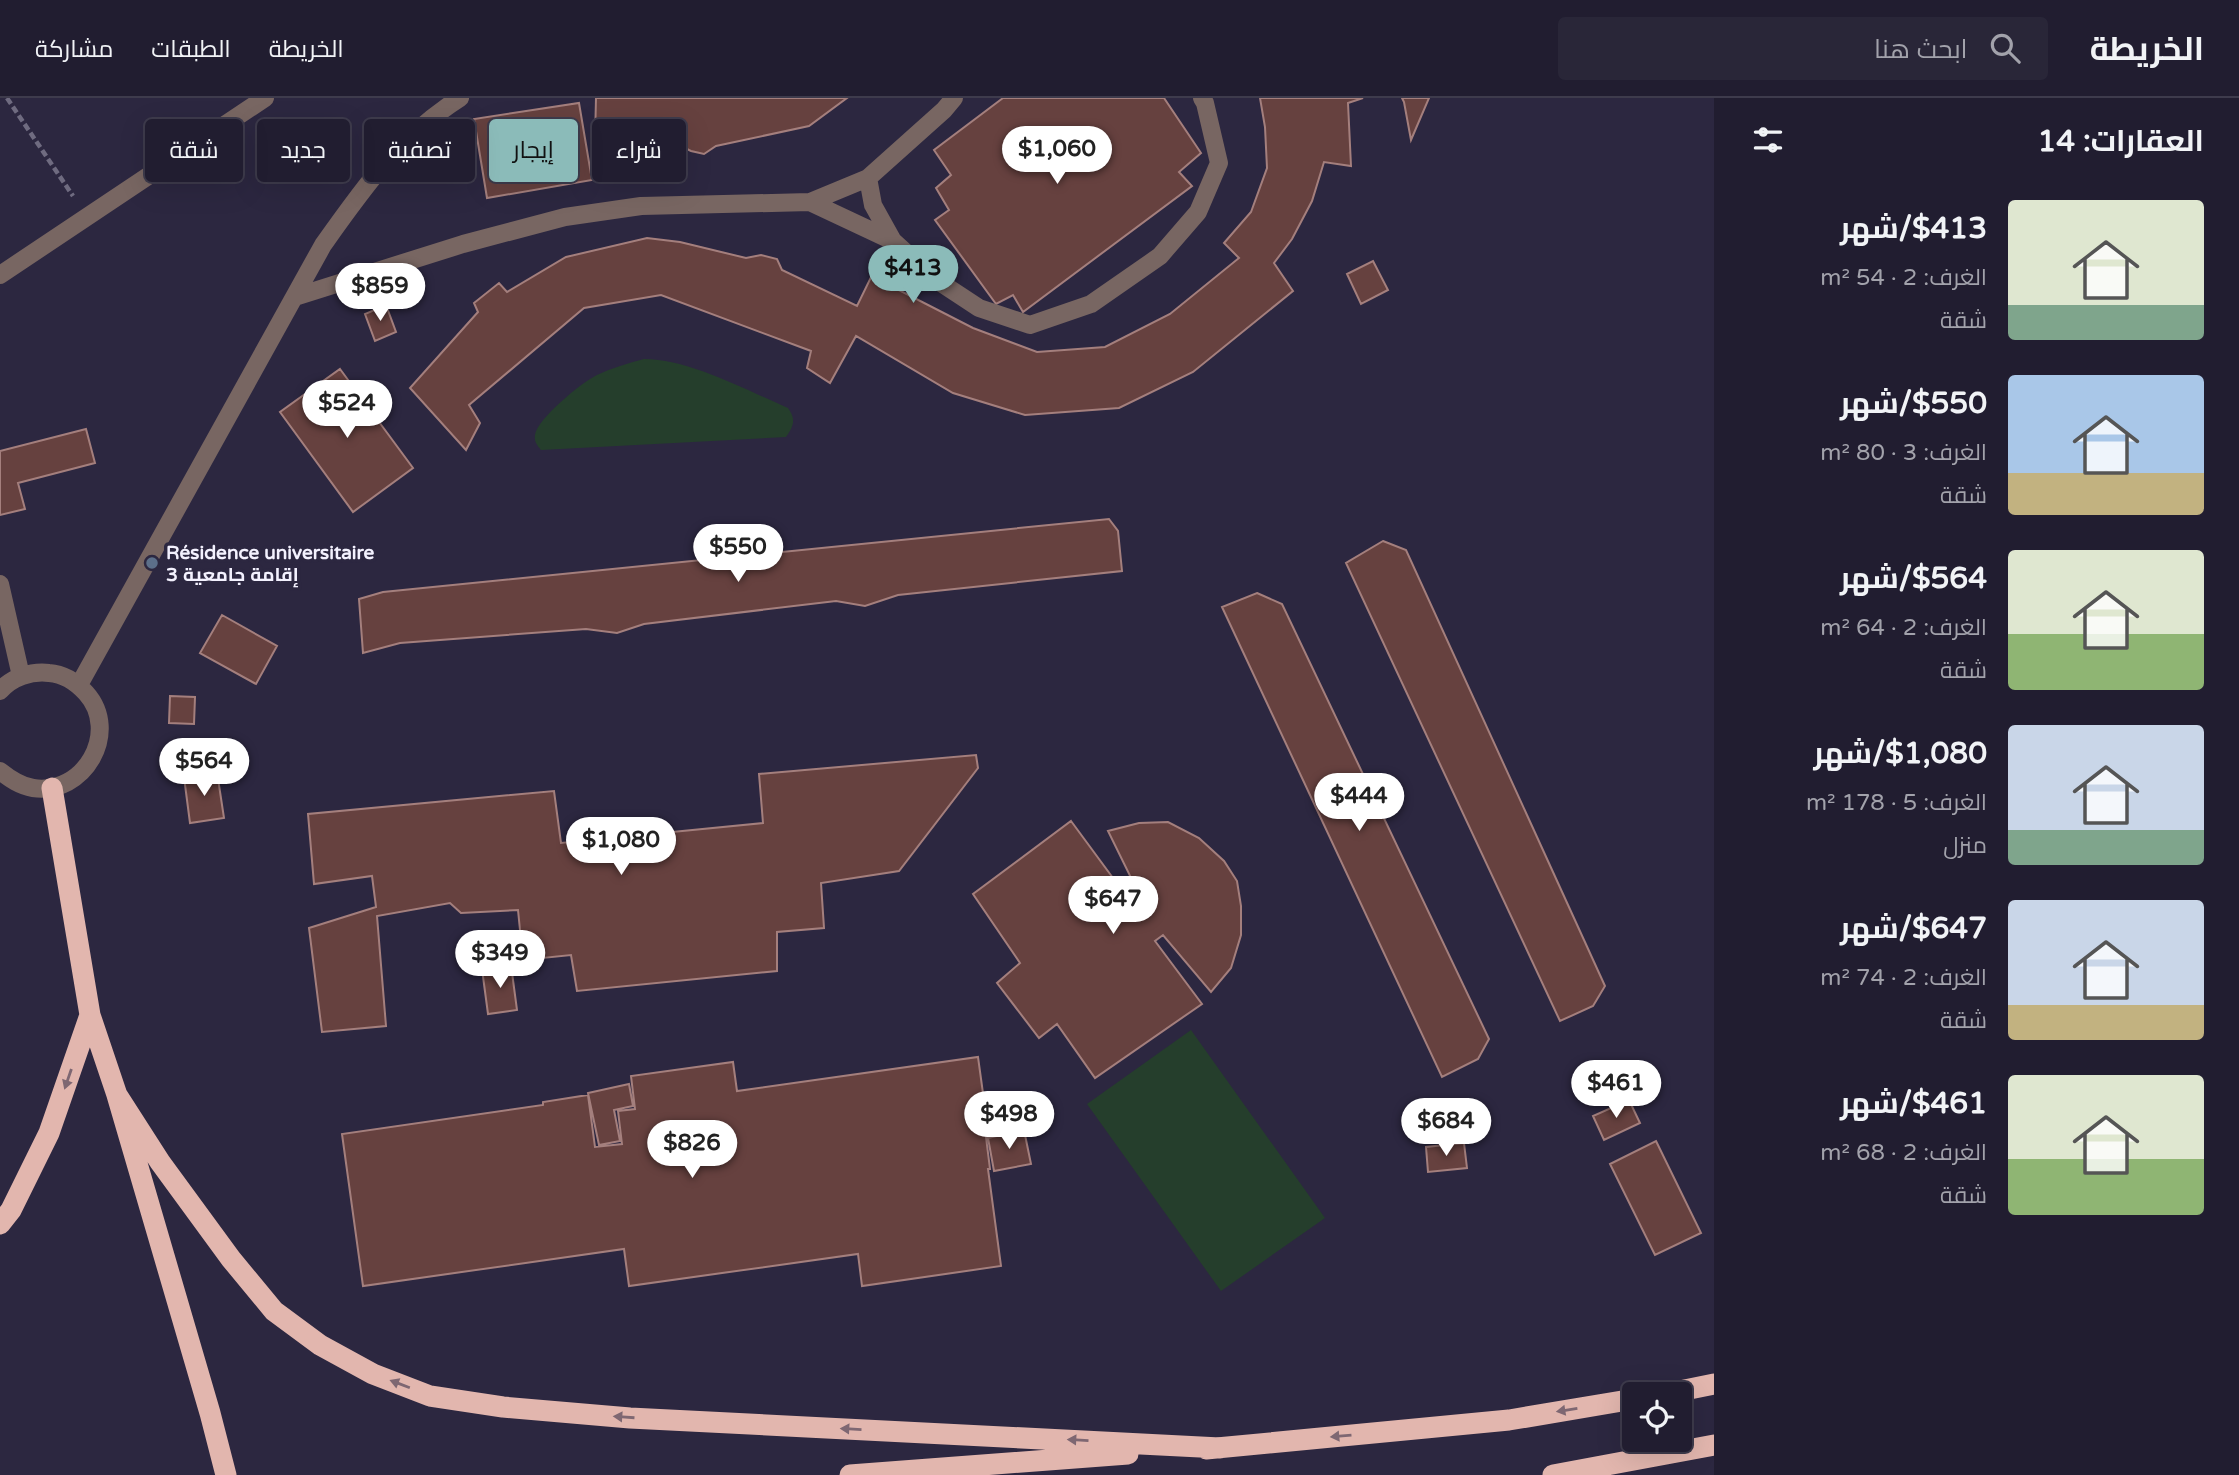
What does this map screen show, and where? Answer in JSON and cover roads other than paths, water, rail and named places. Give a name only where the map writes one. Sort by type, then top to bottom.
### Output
[{"type":"highway","points":[[52,788],[90,1015],[117,1095],[226,1475]]},
{"type":"highway","points":[[0,1224],[11,1210],[49,1133],[90,1015]]},
{"type":"highway","points":[[117,1095],[160,1162],[230,1259],[274,1311],[320,1345],[373,1374],[430,1396],[503,1407],[630,1418],[1220,1448]]},
{"type":"highway","points":[[1692,1388],[1714,1384]]},
{"type":"highway","points":[[850,1475],[1220,1448],[1509,1420],[1622,1401]]},
{"type":"highway","points":[[1553,1475],[1714,1446]]},
{"type":"lane","points":[[0,275],[265,98]]},
{"type":"lane","points":[[79,685],[323,245],[371,177],[430,117],[460,98]]},
{"type":"lane","points":[[295,297],[463,244],[565,217],[641,206],[810,202],[868,178],[954,98]]},
{"type":"lane","points":[[810,202],[893,241],[935,279],[979,308],[1030,325],[1091,304],[1160,257],[1198,212],[1219,163],[1202,98]]},
{"type":"lane","points":[[868,178],[873,205],[893,241]]},
{"type":"lane","points":[[0,584],[21,676]]},
{"type":"lane","points":[[0,691],[21,676],[51,673],[65,677],[79,685],[92,699],[99,716],[100,736],[95,754],[85,770],[70,781],[52,788],[33,788],[15,782],[0,771]]},
{"type":"place","name":"Résidence universitaire إقامة جامعية 3","points":[[152,563]]}]
